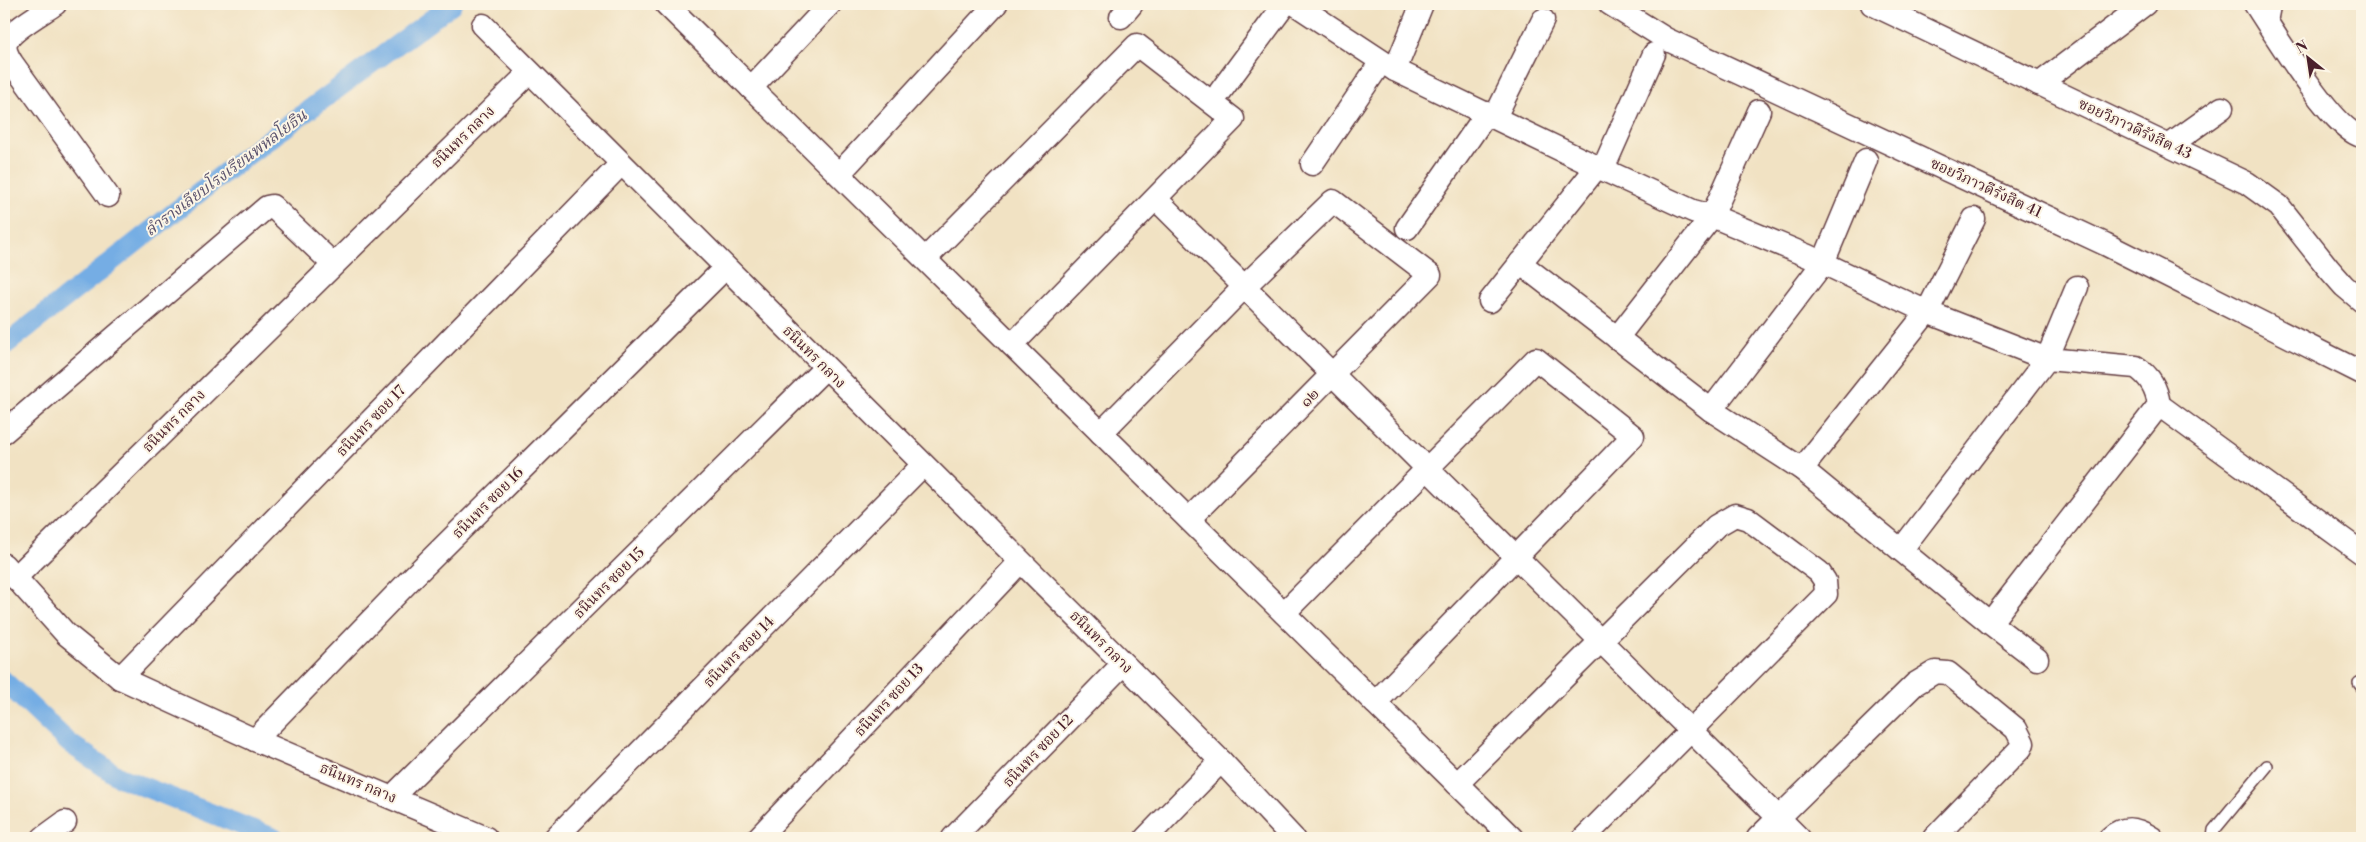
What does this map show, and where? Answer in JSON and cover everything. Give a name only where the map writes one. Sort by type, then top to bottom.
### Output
[{"type":"street","points":[[55,4],[6,41],[5,51],[108,196]]},
{"type":"street","points":[[666,4],[1512,838]]},
{"type":"street","points":[[751,88],[830,4]]},
{"type":"street","points":[[839,174],[996,4]]},
{"type":"street","points":[[1220,92],[1285,4]]},
{"type":"street","points":[[1295,4],[1388,66],[1600,168],[1693,210],[1712,216],[1823,263],[1927,312],[2047,358],[2136,367],[2153,382],[2159,405],[2362,553]]},
{"type":"street","points":[[1312,164],[1388,66],[1422,4]]},
{"type":"street","name":"ซอยวิภาวดีรังสิต 41","points":[[1610,4],[1666,39],[2105,244],[2362,373]]},
{"type":"street","points":[[2039,84],[2145,4]]},
{"type":"street","points":[[2254,4],[2331,114],[2354,135],[2362,136]]},
{"type":"street","name":"ซอยวิภาวดีรังสิต 43","points":[[1884,6],[2039,84],[2247,183],[2279,206],[2329,269],[2344,286],[2362,301]]},
{"type":"street","points":[[1407,228],[1491,115],[1543,20]]},
{"type":"street","points":[[483,25],[529,72]]},
{"type":"street","points":[[925,259],[1137,45],[1232,119],[1156,200],[1012,345]]},
{"type":"street","points":[[1490,301],[1600,168],[1654,54]]},
{"type":"street","name":"ธนินทร กลาง","points":[[486,838],[255,740],[120,678],[66,634],[9,571],[333,264],[529,72],[1221,762],[1293,838]]},
{"type":"street","points":[[2170,145],[2222,108]]},
{"type":"street","points":[[1617,338],[1712,216],[1759,111]]},
{"type":"street","points":[[1711,410],[1823,263],[1866,160]]},
{"type":"street","name":"ธนินทร ซอย 17","points":[[120,678],[621,164]]},
{"type":"street","points":[[1156,200],[1799,838]]},
{"type":"street","name":"๑๒","points":[[1189,520],[1430,275],[1333,201],[1244,287]]},
{"type":"street","points":[[4,432],[268,207],[272,206],[333,264]]},
{"type":"street","points":[[1802,469],[1927,312],[1974,219]]},
{"type":"street","points":[[1520,263],[1711,410],[1802,469],[1990,623],[2037,659]]},
{"type":"street","name":"ธนินทร ซอย 16","points":[[255,740],[410,580],[726,268]]},
{"type":"street","points":[[1101,433],[1244,287]]},
{"type":"street","points":[[1900,550],[2047,358],[2077,287]]},
{"type":"street","points":[[1284,613],[1536,359],[1633,436],[1375,703]]},
{"type":"street","name":"ธนินทร ซอย 15","points":[[392,797],[825,368]]},
{"type":"street","points":[[1990,623],[2159,405]]},
{"type":"street","name":"ธนินทร ซอย 14","points":[[555,838],[923,465]]},
{"type":"street","points":[[1457,784],[1716,526],[1735,515],[1748,519],[1820,572],[1826,581],[1826,594],[1584,838]]},
{"type":"street","name":"ธนินทร ซอย 13","points":[[758,838],[1020,562]]},
{"type":"street","name":"ธนินทร ซอย 12","points":[[953,838],[1122,664]]},
{"type":"street","points":[[1758,838],[1915,684],[1935,672],[1948,673],[2016,729],[2023,743],[2021,748],[1934,838]]},
{"type":"street","points":[[1146,838],[1221,762]]},
{"type":"street","points":[[43,838],[65,822]]},
{"type":"street","points":[[2110,838],[2122,830],[2132,828],[2152,838]]},
{"type":"lane","points":[[2270,27],[2275,4]]},
{"type":"lane","points":[[2213,838],[2214,830],[2267,766]]},
{"type":"waterway","name":"ลำรางเลียบโรงเรียนพหลโยธิน","points":[[4,346],[237,163],[452,4]]},
{"type":"waterway","points":[[4,681],[69,743],[119,777],[274,838]]}]
